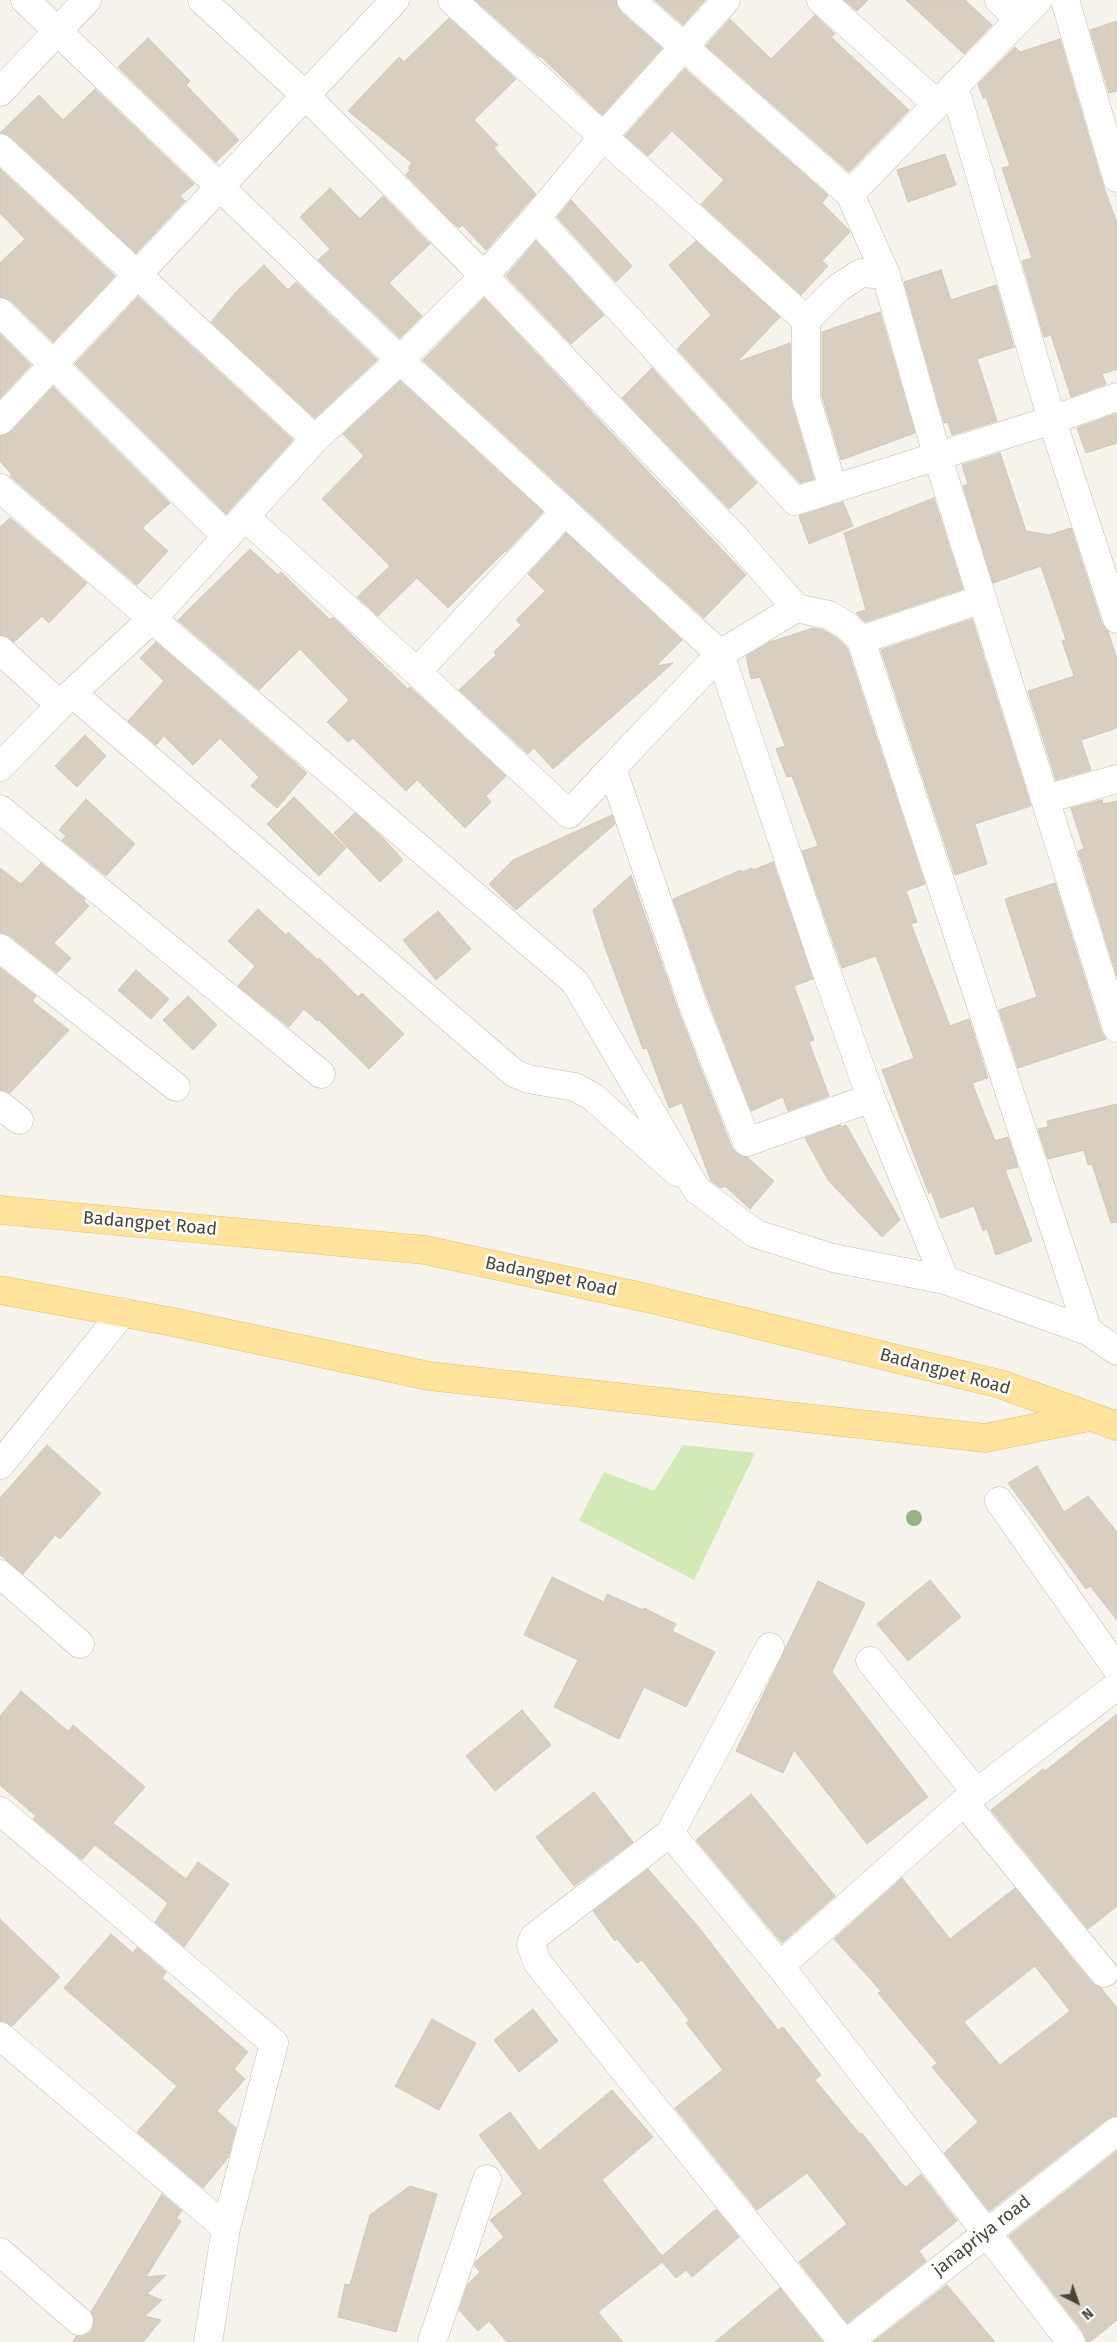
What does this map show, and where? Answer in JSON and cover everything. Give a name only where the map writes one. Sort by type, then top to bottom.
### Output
[{"type":"main road","name":"Badangpet Road","points":[[0,1210],[425,1250],[647,1298],[1000,1384],[1117,1426]]},
{"type":"main road","name":"Badangpet Road","points":[[0,1290],[123,1312],[429,1376],[985,1438],[1089,1417]]},
{"type":"street","points":[[25,0],[400,360],[720,654],[822,959],[871,1098],[945,1280]]},
{"type":"street","points":[[0,92],[88,0]]},
{"type":"street","points":[[202,0],[306,96],[484,276],[737,540],[796,608],[829,615],[847,626],[861,640],[1088,1331]]},
{"type":"street","points":[[0,421],[54,366],[219,185],[306,96],[395,0]]},
{"type":"street","points":[[452,0],[602,138],[806,320]]},
{"type":"street","points":[[632,0],[850,194],[886,275],[937,455],[1117,1028]]},
{"type":"street","points":[[0,767],[66,699],[153,618],[315,439],[400,360],[484,276],[536,218],[602,138],[726,0]]},
{"type":"street","points":[[820,0],[945,95],[1117,619]]},
{"type":"street","points":[[998,0],[1019,18]]},
{"type":"street","points":[[850,194],[1038,0]]},
{"type":"street","points":[[1065,0],[1117,178]]},
{"type":"street","points":[[0,148],[315,439]]},
{"type":"street","points":[[536,218],[794,501],[1052,420],[1117,397]]},
{"type":"street","points":[[833,488],[806,398],[806,320],[838,288],[861,273],[886,275]]},
{"type":"street","points":[[0,312],[54,366],[237,527],[416,672],[569,814],[720,654],[796,608]]},
{"type":"street","points":[[0,488],[575,982],[697,1190]]},
{"type":"street","points":[[416,672],[565,511]]},
{"type":"street","points":[[861,640],[982,599]]},
{"type":"street","points":[[0,650],[66,699],[514,1073],[528,1079],[575,1087],[593,1097],[697,1190],[756,1234],[833,1258],[945,1280],[1088,1331],[1117,1351]]},
{"type":"street","points":[[612,768],[693,1005],[747,1142],[871,1098]]},
{"type":"street","points":[[1046,799],[1117,779]]},
{"type":"street","points":[[0,809],[321,1074]]},
{"type":"street","points":[[0,948],[176,1087]]},
{"type":"street","points":[[0,1465],[123,1312]]},
{"type":"street","points":[[999,1501],[1117,1669]]},
{"type":"street","points":[[0,1574],[80,1644]]},
{"type":"street","points":[[770,1647],[670,1834],[534,1937],[531,1945],[536,1962],[843,2342]]},
{"type":"street","points":[[870,1662],[1104,1973]]},
{"type":"street","points":[[780,1966],[970,1797],[1117,1686]]},
{"type":"street","points":[[0,1812],[274,2043],[226,2228],[208,2342]]},
{"type":"street","points":[[670,1834],[780,1966],[1071,2342]]},
{"type":"street","points":[[0,2036],[226,2228]]},
{"type":"street","name":"janapriya road","points":[[848,2342],[1117,2131]]},
{"type":"street","points":[[439,2340],[488,2179]]},
{"type":"street","points":[[0,2252],[79,2321]]},
{"type":"green space","points":[[683,1445],[755,1453],[694,1580],[579,1520],[604,1472],[654,1491]]},
{"type":"building","points":[[475,0],[616,0],[621,12],[662,48],[602,115],[540,56]]},
{"type":"building","points":[[655,0],[705,0],[683,25]]},
{"type":"building","points":[[844,0],[868,0],[857,11]]},
{"type":"building","points":[[906,0],[965,0],[992,25],[964,54]]},
{"type":"building","points":[[815,15],[835,34],[831,37],[909,110],[849,172],[706,46],[730,19],[771,59]]},
{"type":"building","points":[[449,18],[516,79],[474,120],[498,145],[494,148],[536,194],[486,250],[462,225],[459,228],[453,223],[406,175],[412,163],[348,111],[399,57],[404,62]]},
{"type":"building","points":[[1117,21],[1117,91],[1109,93],[1090,30]]},
{"type":"building","points":[[148,38],[190,81],[186,85],[239,140],[216,162],[118,67]]},
{"type":"building","points":[[1060,39],[1102,182],[1117,223],[1117,369],[1102,374],[1106,384],[1071,397],[1051,335],[1044,337],[1022,261],[1032,258],[1002,168],[1010,166],[986,97],[983,98],[978,84],[1015,47],[1020,52]]},
{"type":"building","points":[[685,69],[828,195],[822,203],[850,232],[822,261],[828,266],[801,295],[701,204],[724,180],[672,131],[648,156],[625,136]]},
{"type":"building","points":[[95,89],[194,184],[180,196],[185,201],[136,253],[11,137],[0,133],[39,95],[63,120]]},
{"type":"building","points":[[945,154],[956,185],[908,202],[897,170]]},
{"type":"building","points":[[0,169],[115,276],[53,342],[11,301],[0,297],[0,263],[25,239],[0,213]]},
{"type":"building","points":[[330,188],[360,219],[383,196],[430,244],[389,283],[422,316],[400,338],[318,260],[330,249],[300,217]]},
{"type":"building","points":[[571,200],[632,266],[616,282],[557,217]]},
{"type":"building","points":[[536,241],[604,315],[571,344],[506,276]]},
{"type":"building","points":[[696,241],[780,317],[737,362],[790,343],[791,402],[814,479],[800,483],[677,349],[711,315],[669,265]]},
{"type":"building","points":[[264,265],[288,290],[296,282],[377,360],[315,418],[211,322],[235,293]]},
{"type":"building","points":[[941,270],[951,300],[996,285],[1014,347],[977,359],[997,421],[952,435],[948,422],[944,423],[904,282]]},
{"type":"building","points":[[138,297],[293,440],[226,514],[75,364]]},
{"type":"building","points":[[484,298],[746,575],[704,618],[423,360]]},
{"type":"building","points":[[880,312],[915,433],[841,460],[822,396],[822,332]]},
{"type":"building","points":[[0,334],[31,365],[0,398]]},
{"type":"building","points":[[652,368],[757,483],[729,509],[622,398]]},
{"type":"building","points":[[400,381],[543,512],[506,552],[448,608],[417,578],[378,616],[357,597],[390,566],[322,499],[364,456],[343,434]]},
{"type":"building","points":[[53,387],[170,503],[142,528],[168,551],[137,585],[10,476],[12,475],[0,461],[0,436],[11,432]]},
{"type":"building","points":[[1116,414],[1117,443],[1086,453],[1077,428]]},
{"type":"building","points":[[1000,453],[1026,531],[1049,535],[1071,528],[1102,624],[1108,631],[1117,659],[1117,728],[1081,740],[1091,770],[1056,780],[1028,691],[1074,676],[1062,641],[1066,640],[1041,566],[993,583],[963,486],[968,484],[962,465]]},
{"type":"building","points":[[934,498],[963,589],[865,622],[856,613],[866,610],[844,533]]},
{"type":"building","points":[[843,502],[853,526],[809,544],[799,516]]},
{"type":"building","points":[[10,518],[87,583],[49,623],[42,616],[14,642],[0,635],[0,527]]},
{"type":"building","points":[[566,533],[682,640],[656,666],[673,663],[553,769],[534,748],[528,754],[459,690],[496,655],[494,652],[521,625],[516,620],[545,591],[528,574]]},
{"type":"building","points":[[250,549],[278,575],[281,572],[330,620],[333,617],[408,689],[410,687],[506,776],[486,796],[491,802],[465,828],[417,780],[406,791],[353,738],[348,742],[327,722],[349,700],[300,649],[259,690],[178,620]]},
{"type":"building","points":[[972,619],[1031,806],[975,824],[987,864],[955,875],[881,650]]},
{"type":"building","points":[[813,628],[823,630],[837,638],[847,648],[925,884],[906,891],[917,922],[911,924],[950,1026],[969,1019],[988,1078],[972,1083],[995,1141],[1008,1137],[1018,1167],[1005,1170],[1032,1241],[996,1255],[987,1229],[983,1231],[974,1206],[941,1218],[931,1191],[929,1194],[882,1070],[914,1058],[876,956],[842,968],[802,851],[818,846],[792,776],[787,777],[776,749],[785,746],[760,677],[751,679],[746,656],[770,642]]},
{"type":"building","points":[[156,642],[307,773],[277,808],[251,786],[259,777],[220,738],[193,765],[164,736],[156,745],[128,721],[164,681],[140,658]]},
{"type":"building","points":[[85,735],[106,756],[77,787],[55,766]]},
{"type":"building","points":[[294,797],[346,848],[319,876],[267,824]]},
{"type":"building","points":[[86,799],[135,844],[106,876],[62,840],[66,836],[59,830]]},
{"type":"building","points":[[1102,800],[1103,804],[1117,801],[1117,976],[1078,851],[1084,849],[1071,808]]},
{"type":"building","points":[[355,813],[381,836],[403,860],[380,882],[334,833]]},
{"type":"building","points":[[612,815],[615,824],[516,910],[489,884],[513,860]]},
{"type":"building","points":[[773,862],[813,979],[794,986],[814,1040],[809,1042],[829,1096],[788,1111],[783,1097],[751,1111],[708,1000],[673,899],[741,870],[742,872],[752,868],[753,870]]},
{"type":"building","points":[[41,863],[85,899],[84,901],[89,906],[54,943],[71,958],[57,973],[10,936],[0,933],[0,868],[21,884]]},
{"type":"building","points":[[631,875],[678,1010],[732,1148],[738,1154],[747,1157],[774,1181],[750,1209],[725,1186],[721,1188],[711,1181],[682,1103],[669,1108],[647,1048],[643,1049],[606,950],[593,910]]},
{"type":"building","points":[[1055,883],[1102,1033],[1106,1039],[1018,1068],[999,1010],[1037,997],[1005,899]]},
{"type":"building","points":[[258,909],[286,935],[288,932],[318,960],[319,958],[358,997],[362,993],[404,1034],[369,1069],[319,1020],[317,1021],[304,1009],[289,1027],[238,986],[255,966],[228,941]]},
{"type":"building","points":[[438,911],[471,949],[436,980],[403,940]]},
{"type":"building","points":[[0,968],[36,996],[32,1001],[69,1030],[10,1093],[0,1090]]},
{"type":"building","points":[[136,970],[169,999],[151,1019],[118,990]]},
{"type":"building","points":[[188,996],[217,1025],[193,1050],[163,1020]]},
{"type":"building","points":[[1117,1104],[1117,1222],[1111,1223],[1092,1164],[1088,1165],[1084,1150],[1048,1159],[1038,1129],[1048,1127],[1047,1121]]},
{"type":"building","points":[[840,1125],[841,1127],[846,1125],[900,1220],[882,1237],[828,1180],[805,1138]]},
{"type":"building","points":[[47,1445],[101,1493],[60,1539],[55,1535],[23,1574],[0,1555],[0,1498]]},
{"type":"building","points":[[1037,1466],[1064,1512],[1088,1496],[1117,1532],[1117,1620],[1090,1586],[1086,1589],[1008,1483]]},
{"type":"building","points":[[552,1577],[604,1602],[607,1594],[643,1610],[644,1608],[676,1624],[672,1631],[715,1652],[686,1707],[644,1687],[619,1739],[554,1707],[578,1660],[524,1635]]},
{"type":"building","points":[[930,1580],[961,1617],[908,1661],[877,1624]]},
{"type":"building","points":[[818,1581],[865,1603],[832,1672],[928,1797],[867,1844],[794,1750],[783,1773],[736,1751]]},
{"type":"building","points":[[21,1691],[68,1731],[73,1725],[145,1787],[113,1823],[186,1879],[198,1862],[229,1884],[184,1947],[155,1922],[168,1903],[95,1845],[82,1860],[33,1819],[36,1816],[0,1785],[0,1716]]},
{"type":"building","points":[[522,1710],[551,1745],[495,1791],[466,1756]]},
{"type":"building","points":[[1117,1714],[1117,1906],[1088,1929],[991,1810],[1043,1769],[1045,1771]]},
{"type":"building","points":[[594,1792],[633,1842],[574,1886],[536,1837]]},
{"type":"building","points":[[751,1794],[835,1896],[782,1943],[696,1840]]},
{"type":"building","points":[[648,1869],[697,1925],[778,2030],[783,2027],[821,2075],[815,2080],[860,2134],[862,2133],[902,2184],[906,2187],[921,2174],[957,2221],[919,2251],[926,2261],[847,2323],[799,2262],[847,2224],[807,2173],[757,2210],[675,2108],[723,2070],[686,2023],[689,2020],[642,1960],[637,1963],[617,1939],[615,1941],[593,1911]]},
{"type":"building","points":[[902,1878],[950,1939],[1015,1888],[1092,1983],[1101,1988],[1117,2008],[1117,2116],[1107,2119],[989,2211],[944,2153],[978,2122],[932,2067],[937,2063],[878,1993],[881,1991],[834,1939]],"holes":[[[1035,1966],[1070,2011],[1000,2065],[964,2022]]]},
{"type":"building","points":[[0,1919],[60,1977],[12,2026],[0,2021]]},
{"type":"building","points":[[111,1934],[133,1953],[137,1947],[166,1972],[162,1978],[248,2052],[234,2069],[245,2079],[217,2111],[236,2128],[228,2158],[203,2188],[137,2132],[177,2086],[64,1988]]},
{"type":"building","points":[[533,2009],[558,2041],[519,2072],[494,2040]]},
{"type":"building","points":[[432,2019],[476,2043],[439,2110],[395,2086]]},
{"type":"building","points":[[612,2090],[653,2137],[602,2180],[662,2256],[716,2209],[739,2237],[692,2277],[686,2270],[676,2278],[662,2262],[598,2312],[623,2342],[507,2342],[489,2321],[478,2331],[459,2310],[468,2284],[480,2272],[474,2265],[476,2261],[504,2237],[490,2220],[523,2194],[479,2135],[510,2112],[539,2151]]},
{"type":"building","points":[[1117,2151],[1117,2320],[1090,2342],[1086,2342],[1083,2332],[1009,2236]]},
{"type":"building","points":[[410,2186],[437,2194],[396,2332],[338,2317],[345,2284],[350,2285],[370,2215]]},
{"type":"building","points":[[162,2194],[182,2211],[176,2218],[181,2221],[146,2277],[166,2275],[147,2294],[162,2300],[145,2316],[161,2320],[143,2342],[73,2342],[76,2336],[84,2336],[91,2331],[94,2324],[91,2312]]},
{"type":"building","points":[[947,2285],[995,2342],[873,2342]]},
{"type":"building","points":[[780,2288],[823,2342],[715,2342]]}]
